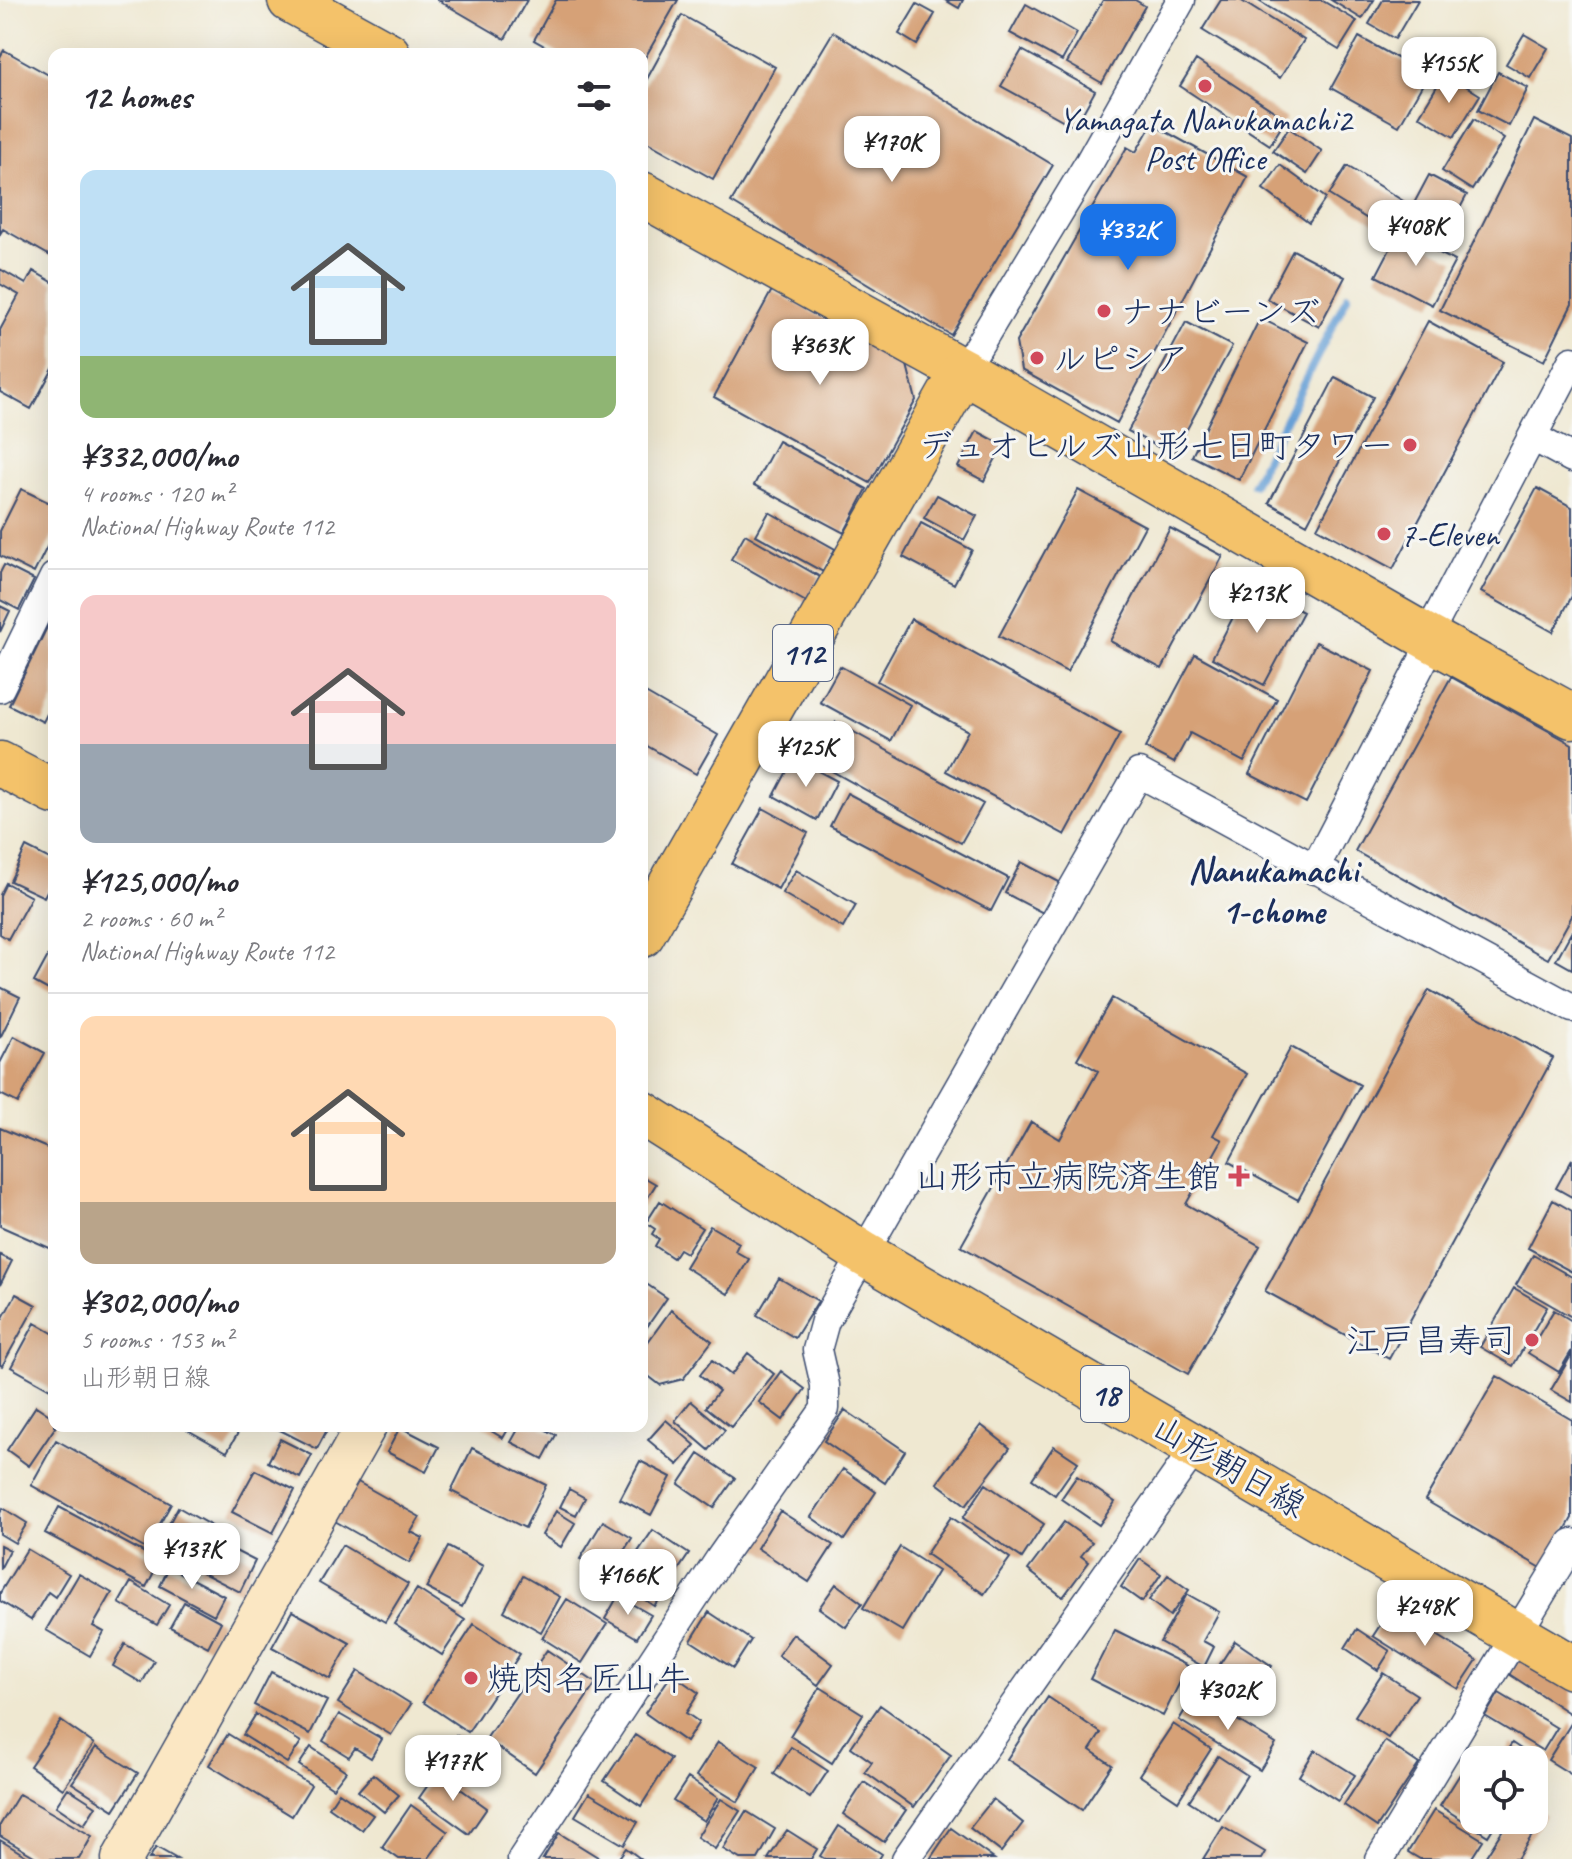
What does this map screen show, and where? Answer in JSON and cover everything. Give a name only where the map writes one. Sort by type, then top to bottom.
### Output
[{"type":"main road","points":[[290,0],[377,48]]},
{"type":"main road","points":[[648,208],[963,371],[1427,637],[1572,716]]},
{"type":"main road","name":"112","points":[[648,924],[963,371]]},
{"type":"main road","points":[[0,764],[48,789]]},
{"type":"main road","name":"山形朝日線","points":[[648,1117],[864,1254],[1572,1667]]},
{"type":"street","points":[[963,371],[1090,161],[1181,0]]},
{"type":"street","points":[[1314,870],[1423,660],[1427,637],[1572,361]]},
{"type":"street","points":[[1533,437],[1572,458]]},
{"type":"street","points":[[0,688],[48,589]]},
{"type":"street","points":[[522,1859],[721,1557],[825,1409],[825,1385],[817,1350],[825,1321],[1139,773],[1572,1008]]},
{"type":"street","points":[[122,1859],[363,1432]]},
{"type":"street","points":[[906,1859],[1196,1447]]},
{"type":"street","points":[[1380,1859],[1572,1543]]},
{"type":"building","points":[[438,0],[527,0],[505,39]]},
{"type":"building","points":[[556,0],[678,0],[648,52],[648,48],[548,48],[534,40]]},
{"type":"building","points":[[945,0],[963,0],[959,8]]},
{"type":"building","points":[[1103,0],[1135,0],[1145,6],[1102,83],[1067,63]]},
{"type":"building","points":[[1221,0],[1240,0],[1304,40],[1280,78],[1202,30]]},
{"type":"building","points":[[1257,0],[1321,0],[1357,21],[1339,50]]},
{"type":"building","points":[[1331,0],[1374,0],[1362,19]]},
{"type":"building","points":[[1383,0],[1418,0],[1395,39],[1369,24]]},
{"type":"building","points":[[917,4],[935,14],[917,45],[899,34]]},
{"type":"building","points":[[1026,4],[1077,33],[1062,61],[1010,33]]},
{"type":"building","points":[[682,15],[775,67],[713,179],[648,142],[648,77]]},
{"type":"building","points":[[833,32],[1053,165],[951,335],[731,202]]},
{"type":"building","points":[[1524,34],[1548,48],[1530,78],[1506,64]]},
{"type":"building","points":[[1359,37],[1428,75],[1399,126],[1331,88]]},
{"type":"building","points":[[4,50],[48,75],[48,255],[3,229],[0,234],[0,57]]},
{"type":"building","points":[[1022,50],[1095,91],[1075,127],[1001,86]]},
{"type":"building","points":[[1196,60],[1286,119],[1270,145],[1180,86]]},
{"type":"building","points":[[1498,72],[1528,88],[1509,126],[1478,110]]},
{"type":"building","points":[[1445,73],[1480,95],[1454,137],[1419,116]]},
{"type":"building","points":[[1474,119],[1504,139],[1472,190],[1442,171]]},
{"type":"building","points":[[1534,120],[1572,139],[1572,304],[1544,361],[1440,310]]},
{"type":"building","points":[[1152,124],[1248,177],[1117,423],[1021,370],[1016,342],[1127,147],[1136,152]]},
{"type":"building","points":[[1289,128],[1322,151],[1307,174],[1273,151]]},
{"type":"building","points":[[1280,165],[1326,198],[1309,223],[1263,189]]},
{"type":"building","points":[[1347,166],[1408,204],[1390,233],[1329,195]]},
{"type":"building","points":[[1429,175],[1467,195],[1450,227],[1412,207]]},
{"type":"building","points":[[1399,232],[1455,261],[1432,305],[1376,276]]},
{"type":"building","points":[[1293,250],[1345,277],[1319,327],[1267,299]]},
{"type":"building","points":[[0,269],[26,284],[33,271],[48,280],[48,378],[31,409],[0,392],[0,330],[19,295],[0,284]]},
{"type":"building","points":[[772,290],[907,365],[916,400],[870,483],[714,397]]},
{"type":"building","points":[[1260,318],[1308,342],[1239,480],[1192,456]]},
{"type":"building","name":"デュオヒルズ山形七日町タワー","points":[[1428,321],[1503,362],[1393,569],[1317,528]]},
{"type":"building","points":[[1186,322],[1232,346],[1173,455],[1128,431]]},
{"type":"building","points":[[1335,377],[1373,397],[1307,524],[1269,503]]},
{"type":"building","points":[[977,431],[1003,445],[984,481],[958,467]]},
{"type":"building","points":[[778,441],[867,489],[844,533],[754,485]]},
{"type":"building","points":[[1537,488],[1572,507],[1572,596],[1553,632],[1481,592]]},
{"type":"building","points":[[21,489],[48,502],[48,545],[34,573],[0,556],[0,531]]},
{"type":"building","points":[[1078,490],[1145,526],[1067,672],[999,636]]},
{"type":"building","points":[[937,495],[977,516],[964,540],[924,518]]},
{"type":"building","points":[[769,512],[835,549],[823,572],[756,535]]},
{"type":"building","points":[[921,523],[972,550],[954,584],[903,557]]},
{"type":"building","points":[[1170,528],[1223,556],[1162,669],[1110,641]]},
{"type":"building","points":[[745,534],[820,577],[806,602],[731,559]]},
{"type":"building","points":[[4,565],[34,580],[19,610],[0,600],[0,573]]},
{"type":"building","points":[[1250,584],[1303,612],[1264,685],[1212,658]]},
{"type":"building","points":[[0,606],[10,611],[0,632]]},
{"type":"building","points":[[911,619],[1120,734],[1065,835],[946,771],[968,731],[877,681]]},
{"type":"building","points":[[48,625],[48,712],[43,722],[9,705]]},
{"type":"building","points":[[1316,642],[1373,671],[1306,803],[1249,774]]},
{"type":"building","points":[[1195,654],[1277,699],[1244,762],[1190,733],[1174,763],[1145,748]]},
{"type":"building","points":[[840,666],[910,705],[891,741],[820,702]]},
{"type":"building","points":[[1451,677],[1572,744],[1572,916],[1548,959],[1355,851]]},
{"type":"building","points":[[648,694],[718,735],[696,774],[648,746]]},
{"type":"building","points":[[836,722],[983,804],[961,843],[814,761]]},
{"type":"building","points":[[794,758],[837,781],[817,820],[774,796]]},
{"type":"building","points":[[847,793],[1008,878],[991,911],[830,826]]},
{"type":"building","points":[[763,808],[808,833],[778,889],[732,864]]},
{"type":"building","points":[[26,847],[48,858],[48,889],[44,897],[10,881]]},
{"type":"building","points":[[1021,862],[1061,883],[1045,914],[1005,893]]},
{"type":"building","points":[[796,870],[856,905],[843,928],[782,893]]},
{"type":"building","points":[[6,883],[31,897],[8,939],[0,934],[0,895]]},
{"type":"building","points":[[1572,931],[1572,969],[1556,960]]},
{"type":"building","points":[[48,956],[48,990],[34,982]]},
{"type":"building","points":[[0,987],[20,997],[0,1038]]},
{"type":"building","points":[[1429,990],[1553,1058],[1389,1359],[1265,1291]]},
{"type":"building","points":[[1112,998],[1247,1074],[1213,1135],[1222,1140],[1186,1204],[1260,1246],[1188,1374],[961,1246],[1031,1122],[1060,1139],[1098,1071],[1077,1059]]},
{"type":"building","points":[[14,1036],[45,1053],[18,1103],[0,1094],[0,1063]]},
{"type":"building","points":[[1291,1047],[1360,1085],[1298,1200],[1229,1162]]},
{"type":"building","points":[[0,1128],[48,1148],[48,1247],[0,1226]]},
{"type":"building","points":[[1572,1159],[1572,1197],[1556,1188]]},
{"type":"building","points":[[648,1179],[656,1184],[648,1197]]},
{"type":"building","points":[[1553,1200],[1572,1211],[1572,1272],[1528,1248]]},
{"type":"building","points":[[660,1201],[702,1228],[686,1253],[679,1249],[673,1258],[655,1246],[659,1239],[652,1234],[655,1229],[648,1224]]},
{"type":"building","points":[[710,1226],[739,1243],[735,1251],[749,1259],[728,1294],[685,1267]]},
{"type":"building","points":[[0,1255],[12,1261],[0,1285]]},
{"type":"building","points":[[1533,1255],[1572,1277],[1572,1317],[1516,1285]]},
{"type":"building","points":[[779,1278],[818,1301],[795,1338],[757,1315]]},
{"type":"building","points":[[648,1285],[667,1298],[648,1325]]},
{"type":"building","points":[[1514,1288],[1547,1307],[1513,1366],[1480,1347]]},
{"type":"building","points":[[16,1294],[36,1305],[2,1366],[0,1323]]},
{"type":"building","points":[[671,1310],[712,1341],[683,1379],[660,1385],[648,1376],[648,1342]]},
{"type":"building","points":[[1554,1310],[1572,1321],[1572,1350],[1559,1372],[1528,1353]]},
{"type":"building","points":[[35,1323],[48,1331],[48,1388],[11,1367]]},
{"type":"building","points":[[748,1353],[774,1374],[731,1427],[706,1407],[719,1391],[700,1375],[712,1360],[731,1375]]},
{"type":"building","points":[[1572,1354],[1572,1402],[1551,1390]]},
{"type":"building","points":[[781,1371],[805,1389],[783,1420],[759,1402]]},
{"type":"building","points":[[1497,1376],[1572,1420],[1572,1518],[1543,1569],[1425,1500]]},
{"type":"building","points":[[691,1401],[725,1430],[709,1450],[675,1421]]},
{"type":"building","points":[[36,1406],[48,1414],[48,1432],[52,1432],[29,1466],[7,1450]]},
{"type":"building","points":[[845,1410],[905,1451],[885,1483],[824,1441]]},
{"type":"building","points":[[666,1420],[695,1445],[678,1465],[648,1440]]},
{"type":"building","points":[[981,1425],[1010,1448],[966,1505],[937,1483]]},
{"type":"building","points":[[191,1432],[239,1432],[227,1452]]},
{"type":"building","points":[[284,1432],[326,1432],[317,1449]]},
{"type":"building","points":[[397,1432],[410,1432],[439,1447],[426,1472],[387,1452]]},
{"type":"building","points":[[493,1432],[506,1432],[503,1438]]},
{"type":"building","points":[[517,1432],[550,1432],[556,1435],[543,1459],[511,1442]]},
{"type":"building","points":[[280,1439],[312,1455],[300,1478],[268,1462]]},
{"type":"building","points":[[56,1440],[171,1504],[146,1549],[31,1485]]},
{"type":"building","points":[[1054,1446],[1078,1462],[1055,1495],[1032,1479]]},
{"type":"building","points":[[472,1448],[546,1485],[525,1528],[451,1491]]},
{"type":"building","points":[[699,1454],[735,1478],[714,1508],[679,1484]]},
{"type":"building","points":[[640,1461],[671,1477],[651,1515],[620,1499]]},
{"type":"building","points":[[843,1469],[876,1492],[844,1540],[811,1517]]},
{"type":"building","points":[[255,1470],[295,1490],[273,1533],[232,1512]]},
{"type":"building","points":[[1077,1476],[1115,1502],[1099,1525],[1061,1499]]},
{"type":"building","points":[[356,1481],[420,1517],[411,1532],[423,1538],[409,1563],[333,1520]]},
{"type":"building","points":[[986,1484],[1044,1524],[1022,1558],[963,1518]]},
{"type":"building","points":[[569,1489],[585,1498],[576,1515],[560,1507]]},
{"type":"building","points":[[59,1507],[160,1561],[146,1587],[45,1533]]},
{"type":"building","points":[[178,1507],[213,1527],[192,1565],[157,1546]]},
{"type":"building","points":[[3,1508],[27,1523],[15,1543],[0,1534],[0,1513]]},
{"type":"building","points":[[556,1511],[575,1523],[561,1547],[542,1535]]},
{"type":"building","points":[[780,1511],[833,1545],[809,1582],[757,1548]]},
{"type":"building","points":[[951,1517],[1010,1558],[984,1594],[926,1554]]},
{"type":"building","points":[[603,1521],[632,1538],[608,1576],[580,1559]]},
{"type":"building","points":[[1064,1522],[1092,1542],[1081,1556],[1089,1562],[1063,1597],[1028,1570]]},
{"type":"building","points":[[653,1530],[689,1554],[654,1606],[618,1581]]},
{"type":"building","points":[[214,1540],[255,1561],[240,1592],[199,1571]]},
{"type":"building","points":[[0,1545],[10,1550],[0,1569]]},
{"type":"building","points":[[342,1545],[408,1584],[385,1622],[319,1583]]},
{"type":"building","points":[[448,1547],[483,1566],[462,1607],[426,1588]]},
{"type":"building","points":[[900,1547],[938,1571],[902,1631],[863,1608]]},
{"type":"building","points":[[27,1549],[69,1574],[55,1597],[48,1592],[31,1620],[0,1601],[0,1593]]},
{"type":"building","points":[[1140,1559],[1161,1574],[1142,1602],[1121,1587]]},
{"type":"building","points":[[169,1567],[224,1596],[214,1615],[160,1586]]},
{"type":"building","points":[[79,1574],[112,1593],[93,1626],[104,1632],[90,1656],[46,1630]]},
{"type":"building","points":[[1168,1575],[1189,1590],[1170,1616],[1149,1600]]},
{"type":"building","points":[[523,1576],[560,1597],[541,1632],[504,1611]]},
{"type":"building","points":[[131,1582],[169,1605],[157,1625],[119,1603]]},
{"type":"building","points":[[836,1584],[862,1603],[846,1627],[819,1608]]},
{"type":"building","points":[[417,1589],[465,1620],[442,1655],[394,1624]]},
{"type":"building","points":[[1187,1594],[1219,1612],[1203,1641],[1214,1647],[1204,1667],[1160,1642]]},
{"type":"building","points":[[618,1596],[651,1615],[637,1638],[605,1619]]},
{"type":"building","points":[[567,1599],[607,1624],[582,1663],[542,1638]]},
{"type":"building","points":[[184,1602],[221,1622],[208,1647],[170,1627]]},
{"type":"building","points":[[1392,1607],[1477,1660],[1458,1689],[1373,1636]]},
{"type":"building","points":[[292,1611],[350,1643],[330,1679],[272,1647]]},
{"type":"building","points":[[709,1612],[751,1640],[733,1668],[691,1641]]},
{"type":"building","name":"焼肉名匠山牛","points":[[474,1624],[520,1654],[468,1732],[423,1702]]},
{"type":"building","points":[[1357,1629],[1390,1651],[1378,1670],[1345,1648]]},
{"type":"building","points":[[1115,1630],[1188,1666],[1163,1716],[1090,1679]]},
{"type":"building","points":[[793,1634],[833,1664],[818,1685],[778,1655]]},
{"type":"building","points":[[1235,1641],[1272,1666],[1240,1714],[1203,1690]]},
{"type":"building","points":[[125,1644],[154,1661],[142,1683],[113,1666]]},
{"type":"building","points":[[547,1650],[596,1683],[535,1773],[486,1739]]},
{"type":"building","points":[[1521,1655],[1572,1688],[1572,1715],[1509,1674]]},
{"type":"building","points":[[358,1671],[411,1704],[391,1735],[338,1703]]},
{"type":"building","points":[[271,1672],[327,1701],[310,1734],[254,1705]]},
{"type":"building","points":[[1383,1673],[1417,1695],[1388,1738],[1355,1716]]},
{"type":"building","points":[[672,1674],[699,1693],[686,1713],[699,1722],[686,1742],[645,1713]]},
{"type":"building","points":[[820,1687],[863,1714],[832,1763],[790,1736]]},
{"type":"building","points":[[1499,1693],[1557,1728],[1546,1746],[1535,1746],[1485,1716]]},
{"type":"building","points":[[1195,1694],[1276,1744],[1260,1770],[1179,1720]]},
{"type":"building","points":[[1048,1697],[1101,1733],[1090,1750],[1112,1765],[1082,1810],[1007,1759]]},
{"type":"building","points":[[880,1705],[951,1755],[914,1807],[865,1772],[872,1762],[851,1747]]},
{"type":"building","points":[[256,1714],[301,1742],[287,1763],[243,1735]]},
{"type":"building","points":[[339,1714],[382,1739],[371,1758],[355,1748],[349,1757],[323,1741]]},
{"type":"building","points":[[61,1721],[94,1744],[63,1789],[30,1766]]},
{"type":"building","points":[[1572,1722],[1572,1775],[1548,1760]]},
{"type":"building","points":[[1173,1724],[1211,1749],[1178,1801],[1139,1775]]},
{"type":"building","points":[[228,1734],[311,1785],[292,1816],[209,1765]]},
{"type":"building","points":[[456,1735],[482,1751],[462,1784],[436,1768]]},
{"type":"building","points":[[635,1735],[671,1759],[641,1806],[604,1781]]},
{"type":"building","points":[[1385,1741],[1419,1764],[1377,1827],[1344,1805]]},
{"type":"building","points":[[718,1742],[759,1767],[738,1802],[696,1776]]},
{"type":"building","points":[[96,1747],[138,1773],[114,1810],[72,1783]]},
{"type":"building","points":[[311,1747],[346,1771],[333,1788],[299,1765]]},
{"type":"building","points":[[791,1747],[828,1771],[810,1798],[774,1774]]},
{"type":"building","points":[[1315,1750],[1355,1775],[1338,1801],[1299,1776]]},
{"type":"building","points":[[1218,1756],[1247,1775],[1219,1820],[1189,1801]]},
{"type":"building","points":[[437,1772],[487,1808],[469,1834],[419,1798]]},
{"type":"building","points":[[373,1774],[399,1795],[384,1812],[358,1791]]},
{"type":"building","points":[[1460,1774],[1460,1818],[1440,1806]]},
{"type":"building","points":[[688,1778],[718,1798],[704,1821],[673,1801]]},
{"type":"building","points":[[864,1782],[906,1810],[884,1842],[843,1814]]},
{"type":"building","points":[[68,1788],[96,1806],[84,1825],[56,1806]]},
{"type":"building","points":[[339,1792],[373,1815],[362,1830],[329,1807]]},
{"type":"building","points":[[589,1793],[638,1822],[624,1845],[575,1816]]},
{"type":"building","points":[[19,1794],[92,1836],[79,1859],[39,1859],[0,1836],[0,1825]]},
{"type":"building","points":[[721,1799],[740,1811],[715,1849],[697,1837]]},
{"type":"building","points":[[993,1799],[1023,1823],[1001,1852],[970,1828]]},
{"type":"building","points":[[411,1805],[448,1832],[428,1859],[399,1859],[382,1847]]},
{"type":"building","points":[[1434,1810],[1460,1826],[1460,1834],[1473,1834],[1483,1840],[1471,1859],[1420,1859],[1408,1852]]},
{"type":"building","points":[[746,1811],[775,1829],[758,1859],[740,1859],[723,1849]]},
{"type":"building","points":[[839,1826],[882,1854],[879,1859],[825,1859],[820,1856]]},
{"type":"building","points":[[1223,1827],[1265,1852],[1261,1859],[1203,1859]]},
{"type":"building","points":[[951,1828],[994,1859],[930,1859]]},
{"type":"building","points":[[787,1830],[817,1849],[811,1859],[768,1859]]},
{"type":"building","points":[[559,1833],[601,1859],[543,1859]]},
{"type":"building","points":[[1500,1834],[1533,1834],[1517,1859],[1484,1859]]},
{"type":"building","points":[[0,1840],[31,1859],[0,1859]]},
{"type":"building","points":[[156,1847],[177,1859],[149,1859]]},
{"type":"building","points":[[626,1848],[641,1859],[618,1859]]},
{"type":"waterway","points":[[1253,484],[1348,295]]},
{"type":"place","name":"Yamagata Nanukamachi2 Post Office","points":[[1205,86]]},
{"type":"place","name":"ナナビーンズ","points":[[1104,311]]},
{"type":"place","name":"ルピシア","points":[[1037,358]]},
{"type":"place","name":"デュオヒルズ山形七日町タワー","points":[[1410,445]]},
{"type":"place","name":"7-Eleven","points":[[1384,534]]},
{"type":"place","name":"山形市立病院済生館","points":[[1239,1176]]},
{"type":"place","name":"江戸昌寿司","points":[[1532,1340]]},
{"type":"place","name":"焼肉名匠山牛","points":[[471,1678]]},
{"type":"district","name":"Nanukamachi 1-chome","points":[[1273,890]]}]
